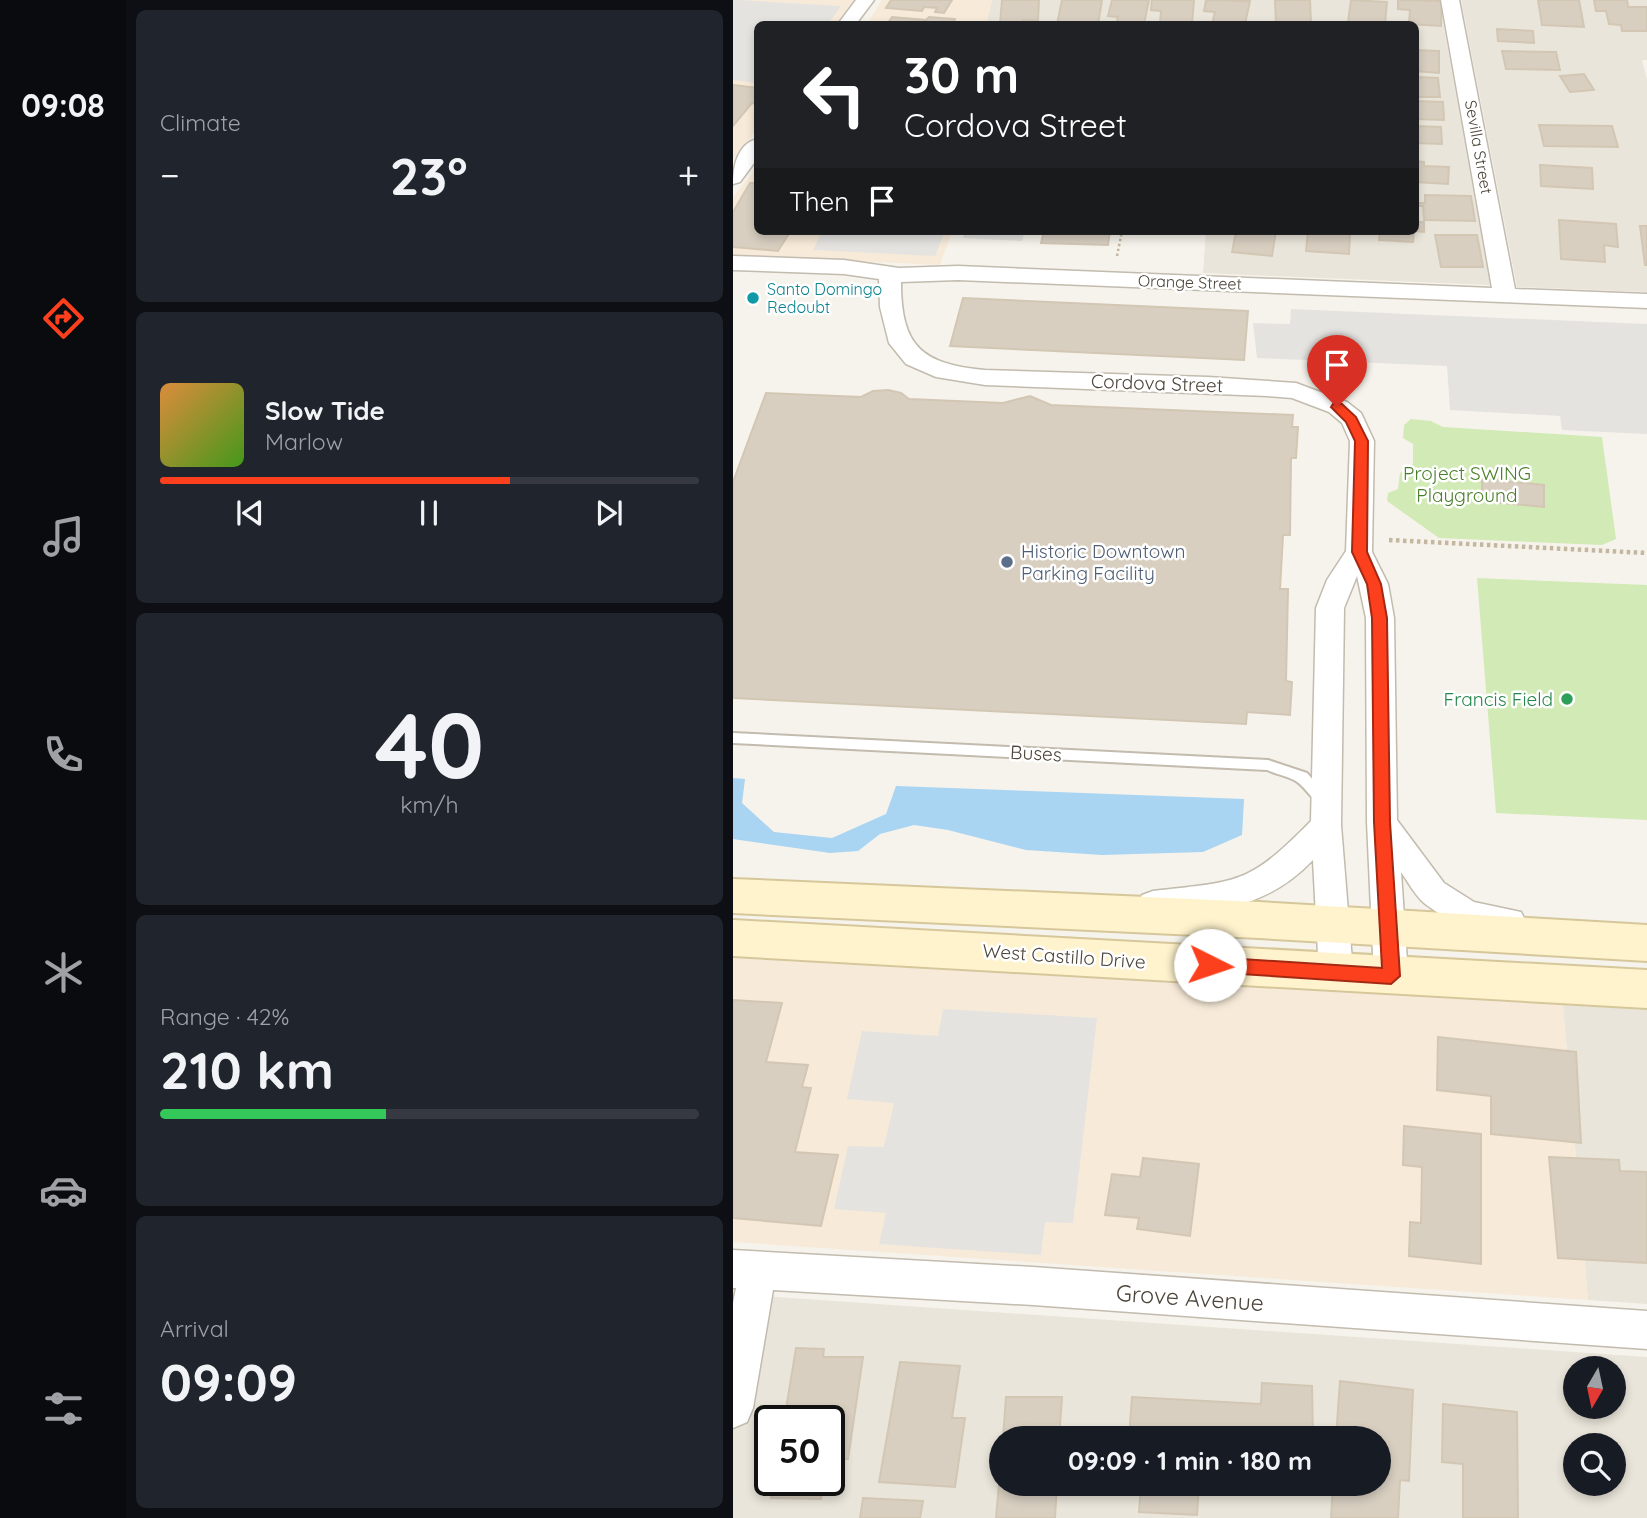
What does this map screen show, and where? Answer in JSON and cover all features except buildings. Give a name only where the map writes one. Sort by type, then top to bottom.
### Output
[{"type":"main road","points":[[733,896],[1647,943]]},
{"type":"main road","name":"West Castillo Drive","points":[[733,938],[1647,989]]},
{"type":"street","points":[[849,21],[865,0]]},
{"type":"street","name":"Sevilla Street","points":[[1450,0],[1505,295]]},
{"type":"street","points":[[733,178],[754,149]]},
{"type":"street","name":"Orange Street","points":[[733,263],[844,267],[890,274],[966,273],[1647,301]]},
{"type":"street","name":"Cordova Street","points":[[890,274],[889,292],[900,341],[913,359],[935,369],[991,376],[1268,388],[1319,397],[1352,419],[1362,441],[1360,545],[1374,584],[1380,618],[1382,822],[1391,976]]},
{"type":"street","points":[[1336,972],[1326,814],[1330,608],[1340,580],[1360,545]]},
{"type":"street","points":[[1071,913],[1238,894],[1265,882],[1287,865],[1326,814]]},
{"type":"street","points":[[1382,822],[1433,892],[1467,914],[1603,940]]},
{"type":"street","points":[[733,1408],[745,1270]]},
{"type":"street","name":"Grove Avenue","points":[[745,1270],[1033,1286],[1647,1330]]},
{"type":"lane","name":"Buses","points":[[733,738],[1268,765],[1302,777],[1326,814]]},
{"type":"path","points":[[1109,263],[1118,256],[1121,235]]},
{"type":"path","points":[[1360,545],[1647,553]]},
{"type":"shaded area","points":[[733,0],[853,0],[838,21],[754,21],[754,133],[733,161]]},
{"type":"shaded area","points":[[733,0],[841,6],[830,21],[754,21],[754,83],[733,80]]},
{"type":"shaded area","points":[[882,0],[992,0],[987,21],[869,21]]},
{"type":"shaded area","points":[[992,0],[1439,0],[1490,285],[1203,273],[1206,235],[1419,235],[1419,21],[987,21]]},
{"type":"shaded area","points":[[1461,0],[1647,0],[1647,60],[1642,60],[1647,80],[1647,292],[1517,287]]},
{"type":"shaded area","points":[[754,171],[754,235],[951,235],[940,265],[733,255],[733,197]]},
{"type":"shaded area","points":[[820,235],[943,235],[935,256],[813,250]]},
{"type":"shaded area","points":[[964,235],[1024,235],[1022,241],[963,238]]},
{"type":"shaded area","points":[[1291,309],[1647,324],[1647,434],[1562,430],[1560,416],[1450,410],[1447,366],[1257,358],[1253,323],[1290,324]]},
{"type":"shaded area","points":[[733,958],[1563,1005],[1588,1300],[733,1242]]},
{"type":"shaded area","points":[[1563,1005],[1647,1009],[1647,1304],[1588,1300]]},
{"type":"shaded area","points":[[943,1009],[1097,1018],[1073,1223],[1045,1222],[1041,1255],[879,1244],[886,1213],[834,1209],[848,1146],[884,1147],[894,1103],[847,1099],[862,1031],[938,1036]]},
{"type":"shaded area","points":[[733,1294],[1647,1357],[1647,1518],[733,1518]]},
{"type":"green space","name":"Project SWING Playground","points":[[1411,419],[1431,421],[1443,427],[1602,437],[1616,539],[1602,545],[1439,538],[1387,501],[1388,493],[1398,489],[1400,473],[1413,464],[1413,444],[1403,438],[1404,425]]},
{"type":"green space","name":"Francis Field","points":[[1477,578],[1647,585],[1647,820],[1496,813]]},
{"type":"water","points":[[733,778],[745,779],[742,803],[774,832],[832,838],[886,814],[896,786],[1244,799],[1242,835],[1203,852],[1102,855],[1026,850],[948,830],[914,825],[880,834],[858,851],[830,853],[733,839]]},
{"type":"place","name":"Santo Domingo Redoubt","points":[[753,298]]},
{"type":"place","name":"Historic Downtown Parking Facility","points":[[1007,562]]},
{"type":"place","name":"Francis Field","points":[[1567,699]]},
{"type":"route","points":[[1210,965],[1391,976],[1382,822],[1380,618],[1374,584],[1359,552],[1362,441],[1352,419],[1337,407]]}]
